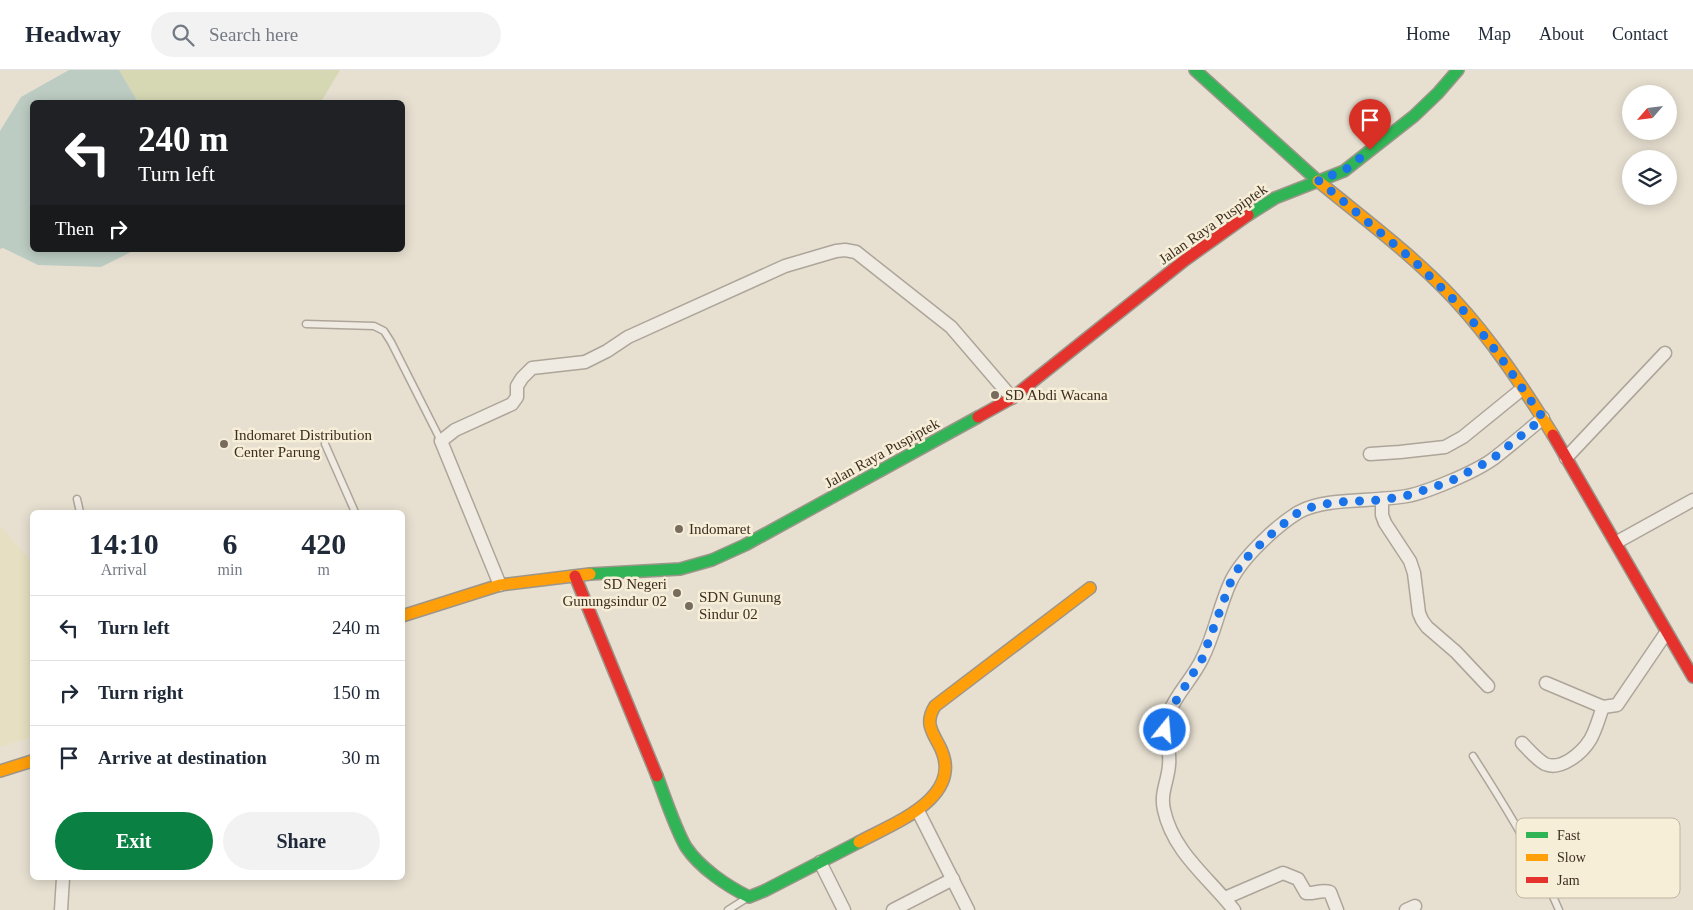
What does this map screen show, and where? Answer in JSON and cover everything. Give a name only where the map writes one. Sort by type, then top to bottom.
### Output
[{"type":"main road","points":[[1195,70],[1318,180],[1414,261],[1454,300],[1476,325],[1543,418],[1617,542],[1666,633],[1693,677]]},
{"type":"main road","name":"Jalan Raya Puspiptek","points":[[405,612],[500,585],[597,573],[680,569],[712,560],[746,545],[1012,398],[1234,224],[1275,198],[1344,171],[1414,116],[1458,70]]},
{"type":"main road","points":[[575,576],[688,850],[704,866],[737,892],[748,898],[918,811],[937,791],[944,779],[947,768],[944,756],[930,726],[929,712],[934,706],[1090,588]]},
{"type":"main road","points":[[0,771],[30,762]]},
{"type":"street","points":[[500,585],[441,441],[456,430],[512,404],[517,397],[518,386],[522,378],[532,368],[584,362],[628,337],[785,266],[845,250],[856,252],[951,327],[1012,398]]},
{"type":"street","points":[[1566,458],[1665,353]]},
{"type":"street","points":[[1370,454],[1445,447],[1462,437],[1522,389]]},
{"type":"street","points":[[1234,910],[1225,898],[1196,869],[1179,846],[1169,827],[1163,808],[1162,792],[1169,766],[1165,730],[1169,712],[1202,659],[1231,581],[1241,564],[1277,529],[1300,511],[1318,505],[1382,500],[1409,495],[1449,482],[1491,460],[1543,418]]},
{"type":"street","points":[[1382,500],[1382,515],[1385,523],[1410,562],[1414,573],[1419,613],[1422,620],[1488,686]]},
{"type":"street","points":[[1617,542],[1693,500]]},
{"type":"street","points":[[1546,684],[1603,707],[1617,705],[1666,633]]},
{"type":"street","points":[[1522,742],[1540,761],[1547,765],[1554,766],[1563,763],[1574,757],[1591,739],[1603,707]]},
{"type":"street","points":[[918,811],[968,910]]},
{"type":"street","points":[[820,862],[844,910]]},
{"type":"street","points":[[1225,898],[1283,873],[1298,879],[1306,892],[1312,893],[1323,890],[1330,892],[1336,910]]},
{"type":"street","points":[[894,910],[953,879]]},
{"type":"street","points":[[61,910],[62,880]]},
{"type":"lane","points":[[306,324],[374,326],[384,331],[441,441]]},
{"type":"lane","points":[[325,444],[354,510]]},
{"type":"lane","points":[[77,499],[80,510]]},
{"type":"lane","points":[[1473,756],[1516,827]]},
{"type":"lane","points":[[728,910],[748,898]]},
{"type":"lane","points":[[1554,898],[1559,910]]},
{"type":"shaded area","points":[[69,70],[119,70],[137,100],[30,100],[30,252],[131,252],[101,267],[38,265],[3,248],[0,249],[0,131],[21,97]]},
{"type":"shaded area","points":[[0,526],[30,560],[30,738],[0,747]]},
{"type":"green space","points":[[119,70],[340,70],[322,100],[137,100]]},
{"type":"traffic: fast","points":[[1195,70],[1318,181]]},
{"type":"traffic: fast","points":[[1248,215],[1275,198],[1344,171],[1414,116],[1458,70]]},
{"type":"traffic: fast","points":[[590,574],[680,569],[712,560],[745,545],[978,417]]},
{"type":"traffic: fast","points":[[657,776],[678,831],[692,855],[714,876],[749,897],[859,842]]},
{"type":"traffic: slow","points":[[1318,181],[1405,252],[1454,299],[1506,364],[1553,435]]},
{"type":"traffic: slow","points":[[405,615],[500,585],[590,574]]},
{"type":"traffic: slow","points":[[859,842],[907,817],[923,806],[935,794],[943,779],[945,763],[930,726],[930,717],[935,706],[1090,588]]},
{"type":"traffic: slow","points":[[0,771],[30,762]]},
{"type":"traffic: jam","points":[[978,417],[1012,398],[1185,260],[1248,215]]},
{"type":"traffic: jam","points":[[1553,435],[1693,677]]},
{"type":"traffic: jam","points":[[575,576],[657,776]]},
{"type":"place","name":"SD Abdi Wacana","points":[[995,395]]},
{"type":"place","name":"Indomaret Distribution Center Parung","points":[[224,444]]},
{"type":"place","name":"Indomaret","points":[[679,529]]},
{"type":"place","name":"SD Negeri Gunungsindur 02","points":[[677,593]]},
{"type":"place","name":"SDN Gunung Sindur 02","points":[[689,606]]},
{"type":"route","points":[[1165,730],[1169,712],[1202,659],[1231,581],[1241,564],[1252,552],[1289,519],[1300,511],[1318,505],[1382,500],[1409,495],[1449,482],[1491,460],[1543,418],[1499,355],[1454,300],[1414,261],[1318,180],[1344,171],[1370,150]]}]
